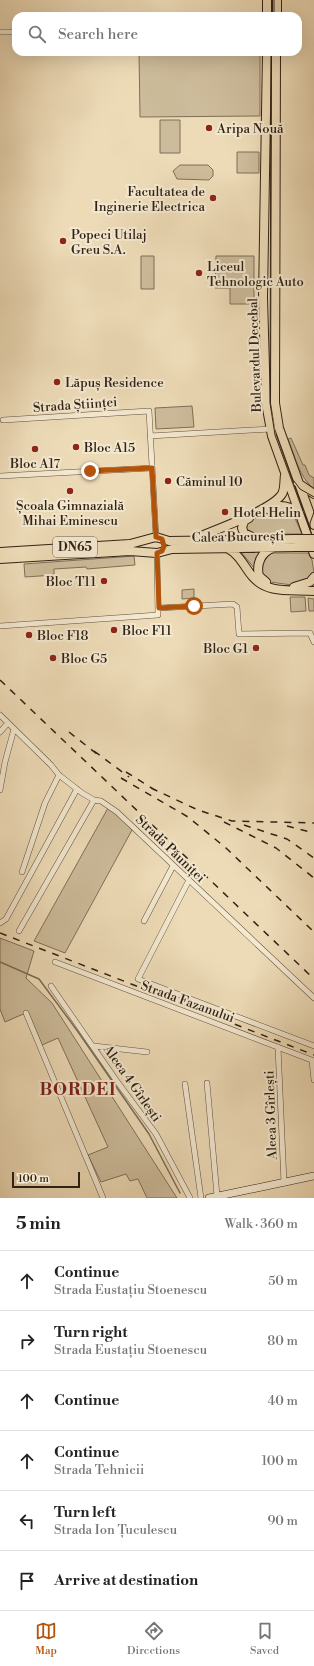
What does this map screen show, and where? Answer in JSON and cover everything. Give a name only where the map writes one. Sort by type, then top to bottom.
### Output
[{"type":"main road","points":[[267,0],[267,12]]},
{"type":"main road","points":[[277,0],[277,12]]},
{"type":"main road","name":"Bulevardul Decebal","points":[[267,56],[263,298],[266,403],[270,428],[314,554]]},
{"type":"main road","name":"Bulevardul Decebal","points":[[276,56],[275,403],[279,428],[314,525]]},
{"type":"main road","points":[[194,539],[239,520],[277,499],[284,490],[285,472]]},
{"type":"main road","points":[[298,483],[314,494]]},
{"type":"main road","points":[[255,539],[244,533],[242,528],[244,521],[248,518],[274,506],[289,506],[300,514]]},
{"type":"main road","points":[[156,538],[164,546],[157,552],[148,545],[156,538]]},
{"type":"main road","name":"Calea București","points":[[0,552],[130,544],[156,538],[169,541],[194,539],[255,539],[296,543],[314,547]]},
{"type":"main road","name":"Calea București","points":[[0,559],[130,551],[157,552],[172,549],[278,546],[314,538]]},
{"type":"main road","points":[[278,546],[266,552],[259,563],[259,576],[264,582],[271,585],[293,587],[302,586],[310,582],[314,577]]},
{"type":"main road","points":[[226,548],[232,551],[252,576],[267,588],[288,591],[314,591]]},
{"type":"street","points":[[0,32],[12,32]]},
{"type":"street","name":"Strada Științei","points":[[3,420],[149,411],[150,436]]},
{"type":"street","points":[[156,538],[150,436],[270,428]]},
{"type":"street","points":[[0,476],[152,468]]},
{"type":"street","points":[[0,626],[158,614],[157,552]]},
{"type":"street","points":[[159,608],[233,604],[237,607],[239,634],[310,633],[314,642]]},
{"type":"street","name":"Strada Păuniței","points":[[0,716],[52,765],[59,775],[94,800],[101,801],[117,812],[314,998]]},
{"type":"street","points":[[0,732],[8,723]]},
{"type":"street","points":[[0,790],[5,762],[14,729]]},
{"type":"street","points":[[22,872],[46,803],[59,775]]},
{"type":"street","points":[[0,923],[6,919],[78,789]]},
{"type":"street","points":[[19,931],[94,800]]},
{"type":"street","points":[[144,921],[173,866]]},
{"type":"street","points":[[189,880],[138,979],[314,1046]]},
{"type":"street","name":"Strada Fazanului","points":[[55,962],[278,1046],[313,1061]]},
{"type":"street","name":"Aleea 4 Gîrlești","points":[[51,986],[94,1046],[116,1080],[156,1134],[190,1198]]},
{"type":"street","points":[[26,1013],[103,1198]]},
{"type":"street","points":[[94,1046],[147,1052]]},
{"type":"street","name":"Aleea 3 Gîrlești","points":[[278,1046],[284,1182]]},
{"type":"street","points":[[313,1061],[314,1080]]},
{"type":"street","points":[[207,1083],[213,1197],[314,1176]]},
{"type":"street","points":[[185,1084],[201,1198]]},
{"type":"shaded area","points":[[139,56],[260,56],[260,116],[140,117]]},
{"type":"shaded area","points":[[160,120],[180,120],[180,153],[160,153]]},
{"type":"shaded area","points":[[237,152],[259,152],[259,173],[237,173]]},
{"type":"shaded area","points":[[180,165],[208,165],[213,170],[213,176],[209,180],[177,179],[173,171]]},
{"type":"shaded area","points":[[141,256],[154,256],[154,289],[141,289]]},
{"type":"shaded area","points":[[216,256],[254,256],[254,304],[230,304],[230,288],[215,288]]},
{"type":"shaded area","points":[[192,406],[194,427],[156,429],[155,408]]},
{"type":"shaded area","points":[[291,438],[303,465],[305,465],[309,475],[314,478],[314,489],[305,479],[298,466],[288,439]]},
{"type":"shaded area","points":[[275,510],[294,516],[302,534],[255,534],[247,530],[245,525],[250,520]]},
{"type":"shaded area","points":[[241,552],[261,552],[255,569]]},
{"type":"shaded area","points":[[271,553],[308,553],[312,560],[314,573],[309,580],[292,585],[270,582],[262,572],[262,563]]},
{"type":"shaded area","points":[[134,556],[135,565],[87,569],[86,567],[54,569],[54,575],[25,577],[24,564]]},
{"type":"shaded area","points":[[194,589],[194,598],[182,599],[182,590]]},
{"type":"shaded area","points":[[290,597],[305,597],[306,611],[291,612]]},
{"type":"shaded area","points":[[308,598],[314,599],[314,611],[309,611]]},
{"type":"shaded area","points":[[108,808],[113,810],[132,830],[65,953],[34,941]]},
{"type":"shaded area","points":[[0,938],[34,951],[26,978],[52,1003],[177,1198],[147,1198],[138,1179],[130,1181],[126,1174],[101,1182],[88,1155],[108,1147],[58,1038],[42,1045],[28,1012],[5,1022],[0,1009]]},
{"type":"waterway","points":[[0,962],[39,979],[76,1029],[149,1134],[180,1193]]},
{"type":"tram line","points":[[274,0],[274,12]]},
{"type":"tram line","points":[[271,56],[270,403],[275,435],[314,541]]},
{"type":"tram line","points":[[294,481],[300,489],[314,497]]},
{"type":"tram line","points":[[310,529],[310,523],[314,512]]},
{"type":"railway","points":[[0,680],[314,979]]},
{"type":"railway","points":[[69,732],[97,754]]},
{"type":"railway","points":[[94,751],[129,777]]},
{"type":"railway","points":[[126,772],[155,790]]},
{"type":"railway","points":[[121,778],[188,817],[226,848],[314,932]]},
{"type":"railway","points":[[151,788],[198,810],[232,821],[314,823]]},
{"type":"railway","points":[[224,822],[276,848],[314,878]]},
{"type":"railway","points":[[244,825],[287,839],[314,858]]},
{"type":"railway","points":[[287,826],[314,833]]},
{"type":"railway","points":[[0,933],[314,1055]]},
{"type":"place","name":"Aripa Nouă","points":[[209,128]]},
{"type":"place","name":"Facultatea de Inginerie Electrica","points":[[213,198]]},
{"type":"place","name":"Popeci Utilaj Greu S.A.","points":[[63,241]]},
{"type":"place","name":"Liceul Tehnologic Auto","points":[[199,273]]},
{"type":"place","name":"Lăpuș Residence","points":[[57,382]]},
{"type":"place","name":"Bloc A15","points":[[76,447]]},
{"type":"place","name":"Bloc A17","points":[[35,449]]},
{"type":"place","name":"Căminul 10","points":[[168,481]]},
{"type":"place","name":"Școala Gimnazială Mihai Eminescu","points":[[70,491]]},
{"type":"place","name":"Hotel Helin","points":[[225,512]]},
{"type":"place","name":"Bloc T11","points":[[104,581]]},
{"type":"place","name":"Bloc F11","points":[[114,630]]},
{"type":"place","name":"Bloc F18","points":[[29,635]]},
{"type":"place","name":"Bloc G1","points":[[256,648]]},
{"type":"place","name":"Bloc G5","points":[[53,658]]},
{"type":"district","name":"BORDEI","points":[[78,1089]]},
{"type":"route","points":[[90,471],[152,468],[156,537],[162,539],[164,542],[162,551],[157,553],[159,608],[194,606]]}]
